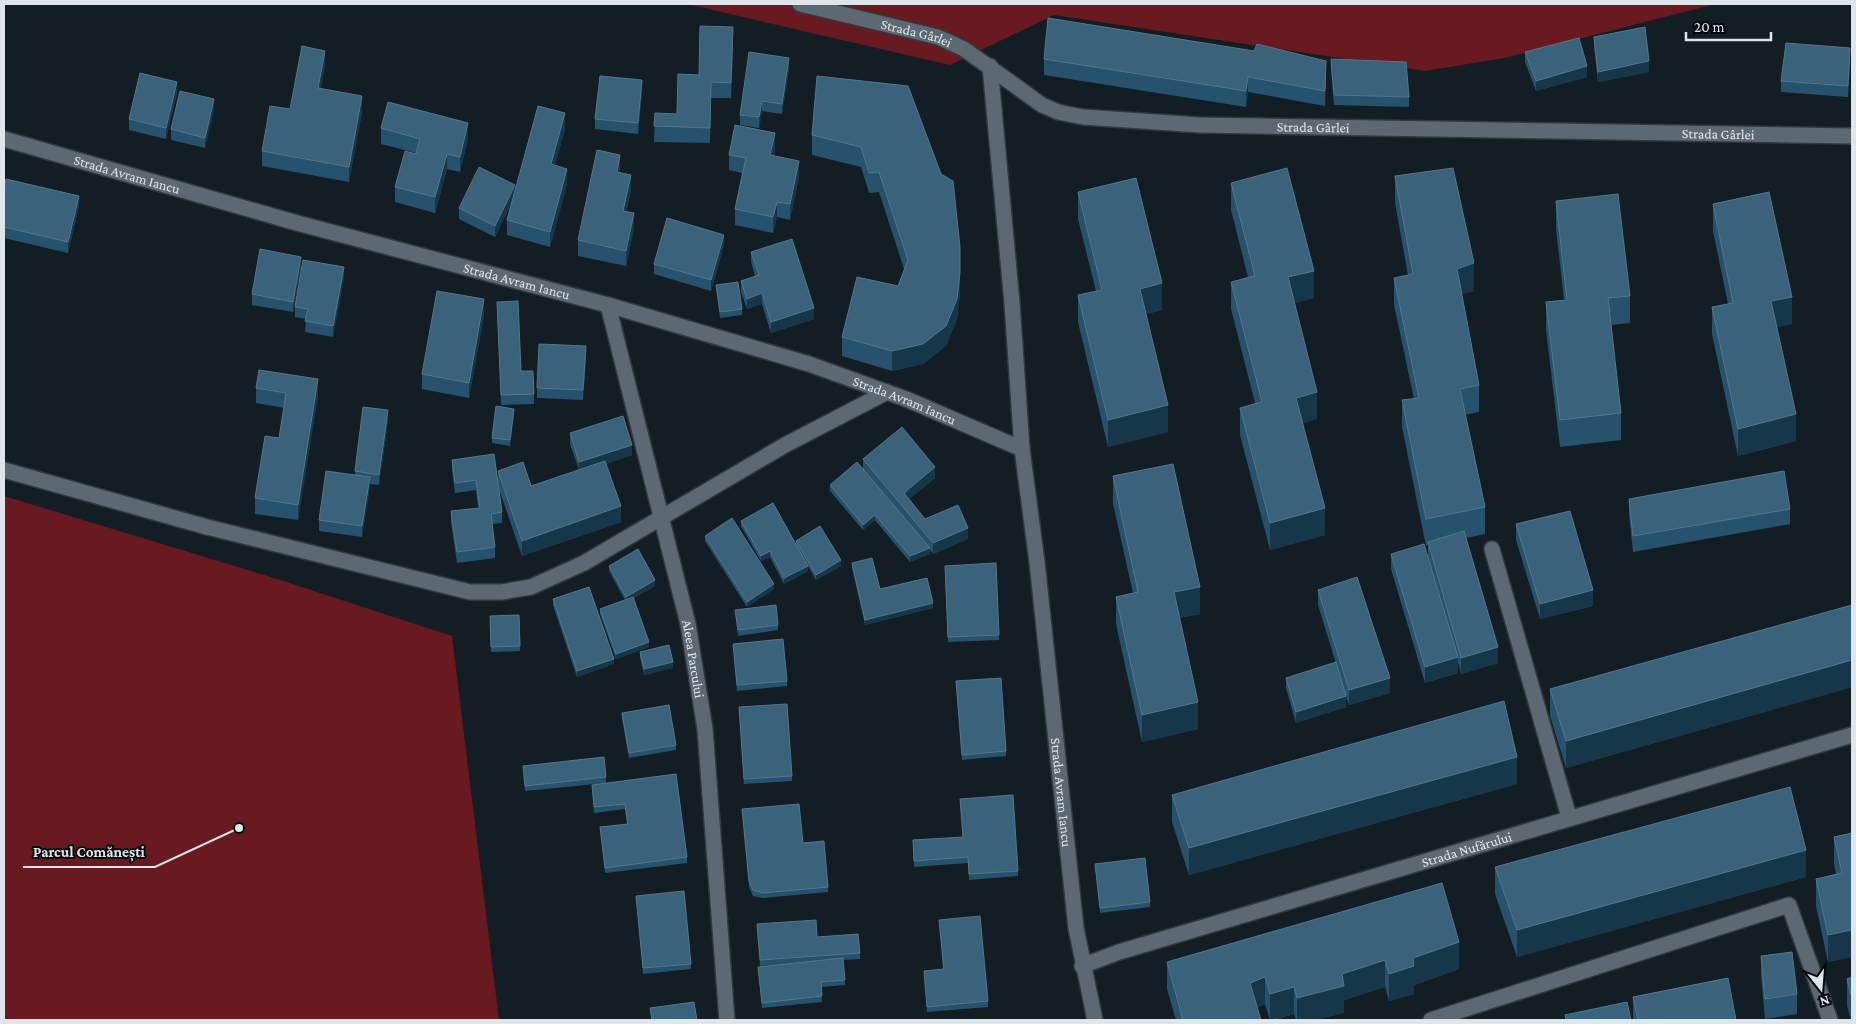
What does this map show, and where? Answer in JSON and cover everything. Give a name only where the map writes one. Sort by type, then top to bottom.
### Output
[{"type":"street","name":"Strada Gârlei","points":[[800,4],[938,38],[964,49],[990,66],[1032,99],[1058,112],[1111,120],[1208,125],[1852,136]]},
{"type":"street","name":"Strada Avram Iancu","points":[[990,66],[1012,303],[1022,449],[1037,562],[1076,928],[1082,966],[1095,1020]]},
{"type":"street","name":"Strada Avram Iancu","points":[[4,139],[315,228],[608,305],[809,364],[887,392],[1022,449]]},
{"type":"street","name":"Aleea Parcului","points":[[608,305],[688,624],[705,729],[727,1020]]},
{"type":"street","points":[[4,470],[207,527],[470,592],[502,592],[531,587],[584,563],[661,520],[785,445],[887,392]]},
{"type":"street","points":[[1492,549],[1569,817]]},
{"type":"street","name":"Strada Nufărului","points":[[1082,966],[1119,952],[1569,817],[1852,735]]},
{"type":"street","points":[[1431,1020],[1789,905],[1830,1020]]},
{"type":"shaded area","points":[[687,4],[1715,4],[1504,58],[1425,71],[1054,15],[950,65]]},
{"type":"shaded area","points":[[4,496],[274,578],[452,636],[499,1020],[4,1020]]},
{"type":"building","points":[[1048,18],[1254,51],[1257,44],[1326,61],[1325,91],[1248,77],[1246,91],[1044,59]]},
{"type":"building","points":[[700,26],[733,27],[731,83],[711,82],[710,128],[654,126],[655,113],[677,114],[678,74],[699,75]]},
{"type":"building","points":[[1645,27],[1649,61],[1598,72],[1594,37]]},
{"type":"building","points":[[1579,38],[1587,66],[1536,81],[1525,52]]},
{"type":"building","points":[[1786,43],[1850,48],[1848,86],[1781,81]]},
{"type":"building","points":[[302,46],[325,51],[318,88],[362,96],[349,167],[262,151],[270,106],[290,109]]},
{"type":"building","points":[[749,52],[789,58],[782,104],[762,101],[759,117],[740,115]]},
{"type":"building","points":[[1331,59],[1406,62],[1409,97],[1334,95]]},
{"type":"building","points":[[140,73],[177,82],[166,128],[129,119]]},
{"type":"building","points":[[600,76],[642,80],[638,123],[595,119]]},
{"type":"building","points":[[817,76],[908,86],[941,174],[953,181],[960,247],[957,299],[946,326],[923,344],[892,351],[842,337],[857,277],[898,286],[908,260],[879,172],[869,173],[861,147],[812,135]]},
{"type":"building","points":[[180,91],[214,99],[205,138],[171,129]]},
{"type":"building","points":[[388,102],[468,123],[460,157],[447,154],[435,197],[395,187],[405,151],[416,154],[420,139],[381,128]]},
{"type":"building","points":[[538,106],[565,113],[551,164],[567,169],[550,232],[507,220]]},
{"type":"building","points":[[735,125],[775,133],[770,155],[799,161],[790,204],[777,202],[773,217],[735,209],[746,158],[729,155]]},
{"type":"building","points":[[597,150],[620,155],[617,172],[631,175],[623,211],[634,213],[626,251],[578,240]]},
{"type":"building","points":[[479,167],[515,185],[495,226],[459,208]]},
{"type":"building","points":[[1287,168],[1314,271],[1288,277],[1317,392],[1296,398],[1325,508],[1270,523],[1240,408],[1262,402],[1231,282],[1255,276],[1231,183]]},
{"type":"building","points":[[1453,168],[1474,263],[1457,269],[1479,385],[1460,389],[1485,507],[1426,519],[1402,400],[1419,398],[1394,278],[1413,274],[1395,176]]},
{"type":"building","points":[[1136,178],[1162,283],[1140,289],[1168,405],[1108,420],[1078,295],[1102,290],[1078,192]]},
{"type":"building","points":[[6,179],[79,196],[68,242],[4,227],[4,190]]},
{"type":"building","points":[[1769,192],[1792,297],[1771,301],[1796,414],[1738,429],[1712,307],[1733,303],[1713,204]]},
{"type":"building","points":[[1618,194],[1630,296],[1608,298],[1621,413],[1560,420],[1546,302],[1567,300],[1556,201]]},
{"type":"building","points":[[667,218],[724,235],[711,280],[654,264]]},
{"type":"building","points":[[792,239],[814,308],[771,322],[762,293],[747,299],[741,281],[759,275],[751,252]]},
{"type":"building","points":[[260,249],[301,257],[293,302],[252,294]]},
{"type":"building","points":[[303,260],[344,267],[333,326],[305,321],[308,309],[295,307]]},
{"type":"building","points":[[738,282],[742,309],[720,312],[716,285]]},
{"type":"building","points":[[437,291],[484,299],[469,383],[422,374]]},
{"type":"building","points":[[518,301],[521,371],[533,371],[534,394],[501,395],[497,302]]},
{"type":"building","points":[[539,344],[586,346],[583,390],[537,388]]},
{"type":"building","points":[[259,370],[318,379],[298,505],[255,498],[265,436],[279,438],[286,393],[256,388]]},
{"type":"building","points":[[496,406],[514,409],[510,440],[492,438]]},
{"type":"building","points":[[363,407],[388,410],[379,475],[355,471]]},
{"type":"building","points":[[623,416],[632,445],[579,462],[570,433]]},
{"type":"building","points":[[902,427],[935,467],[904,493],[925,519],[958,505],[968,528],[933,543],[863,459]]},
{"type":"building","points":[[494,454],[502,512],[491,514],[495,547],[457,552],[451,511],[480,508],[476,480],[455,483],[452,460]]},
{"type":"building","points":[[605,461],[621,506],[522,541],[498,471],[523,462],[531,486]]},
{"type":"building","points":[[857,462],[930,548],[910,556],[875,515],[863,525],[830,485]]},
{"type":"building","points":[[1173,464],[1200,587],[1174,592],[1198,702],[1142,715],[1116,597],[1138,592],[1113,476]]},
{"type":"building","points":[[326,471],[370,477],[362,526],[319,520]]},
{"type":"building","points":[[1784,471],[1790,509],[1633,536],[1629,499]]},
{"type":"building","points":[[773,503],[808,566],[784,578],[770,551],[761,556],[741,521]]},
{"type":"building","points":[[1570,511],[1593,590],[1540,604],[1516,524]]},
{"type":"building","points":[[732,518],[774,584],[747,602],[705,536]]},
{"type":"building","points":[[820,526],[841,560],[816,575],[796,541]]},
{"type":"building","points":[[1464,531],[1498,647],[1461,658],[1428,542]]},
{"type":"building","points":[[1424,544],[1458,657],[1425,667],[1391,554]]},
{"type":"building","points":[[638,549],[655,580],[626,597],[609,566]]},
{"type":"building","points":[[872,558],[880,589],[927,578],[933,603],[865,620],[852,563]]},
{"type":"building","points":[[996,563],[999,635],[948,637],[945,566]]},
{"type":"building","points":[[1357,577],[1390,678],[1349,690],[1318,590]]},
{"type":"building","points":[[589,587],[614,659],[577,671],[553,599]]},
{"type":"building","points":[[633,597],[649,642],[616,654],[600,609]]},
{"type":"building","points":[[776,605],[778,625],[738,630],[735,610]]},
{"type":"building","points":[[1852,605],[1852,660],[1566,741],[1550,689]]},
{"type":"building","points":[[519,615],[520,646],[491,647],[490,616]]},
{"type":"building","points":[[783,639],[787,681],[737,685],[733,644]]},
{"type":"building","points":[[669,645],[673,662],[644,669],[640,652]]},
{"type":"building","points":[[1336,662],[1346,696],[1296,712],[1286,678]]},
{"type":"building","points":[[1001,678],[1006,751],[962,755],[956,681]]},
{"type":"building","points":[[1504,701],[1517,757],[1189,848],[1172,795]]},
{"type":"building","points":[[787,704],[792,776],[744,779],[739,707]]},
{"type":"building","points":[[669,705],[676,745],[629,753],[622,713]]},
{"type":"building","points":[[604,757],[606,777],[525,786],[523,766]]},
{"type":"building","points":[[676,774],[687,857],[605,868],[600,827],[628,824],[625,804],[594,807],[592,785]]},
{"type":"building","points":[[1790,787],[1806,850],[1517,930],[1495,867]]},
{"type":"building","points":[[1013,795],[1018,871],[969,874],[968,857],[914,861],[913,840],[963,837],[960,799]]},
{"type":"building","points":[[799,804],[803,843],[824,841],[828,887],[763,893],[753,890],[749,881],[742,809]]},
{"type":"building","points":[[1852,833],[1852,938],[1851,930],[1828,935],[1816,879],[1842,873],[1834,837]]},
{"type":"building","points":[[1145,858],[1150,902],[1100,908],[1095,864]]},
{"type":"building","points":[[1442,883],[1459,942],[1413,958],[1414,966],[1389,974],[1385,960],[1342,974],[1344,986],[1297,998],[1294,987],[1270,994],[1265,977],[1250,983],[1261,1020],[1183,1020],[1167,962]]},
{"type":"building","points":[[684,891],[691,964],[643,968],[636,896]]},
{"type":"building","points":[[980,916],[988,1001],[927,1007],[924,971],[944,969],[939,920]]},
{"type":"building","points":[[816,920],[817,937],[858,934],[860,953],[760,960],[757,924]]},
{"type":"building","points":[[1792,952],[1797,994],[1765,999],[1761,956]]},
{"type":"building","points":[[843,958],[845,980],[821,982],[822,996],[762,1003],[758,967]]},
{"type":"building","points":[[1852,977],[1852,998],[1847,979]]},
{"type":"building","points":[[1728,978],[1736,1020],[1638,1020],[1633,997]]},
{"type":"building","points":[[694,1002],[697,1020],[652,1020],[650,1008]]},
{"type":"building","points":[[1627,1002],[1631,1020],[1566,1020],[1565,1015]]},
{"type":"place","name":"Parcul Comănești","points":[[239,828]]}]
